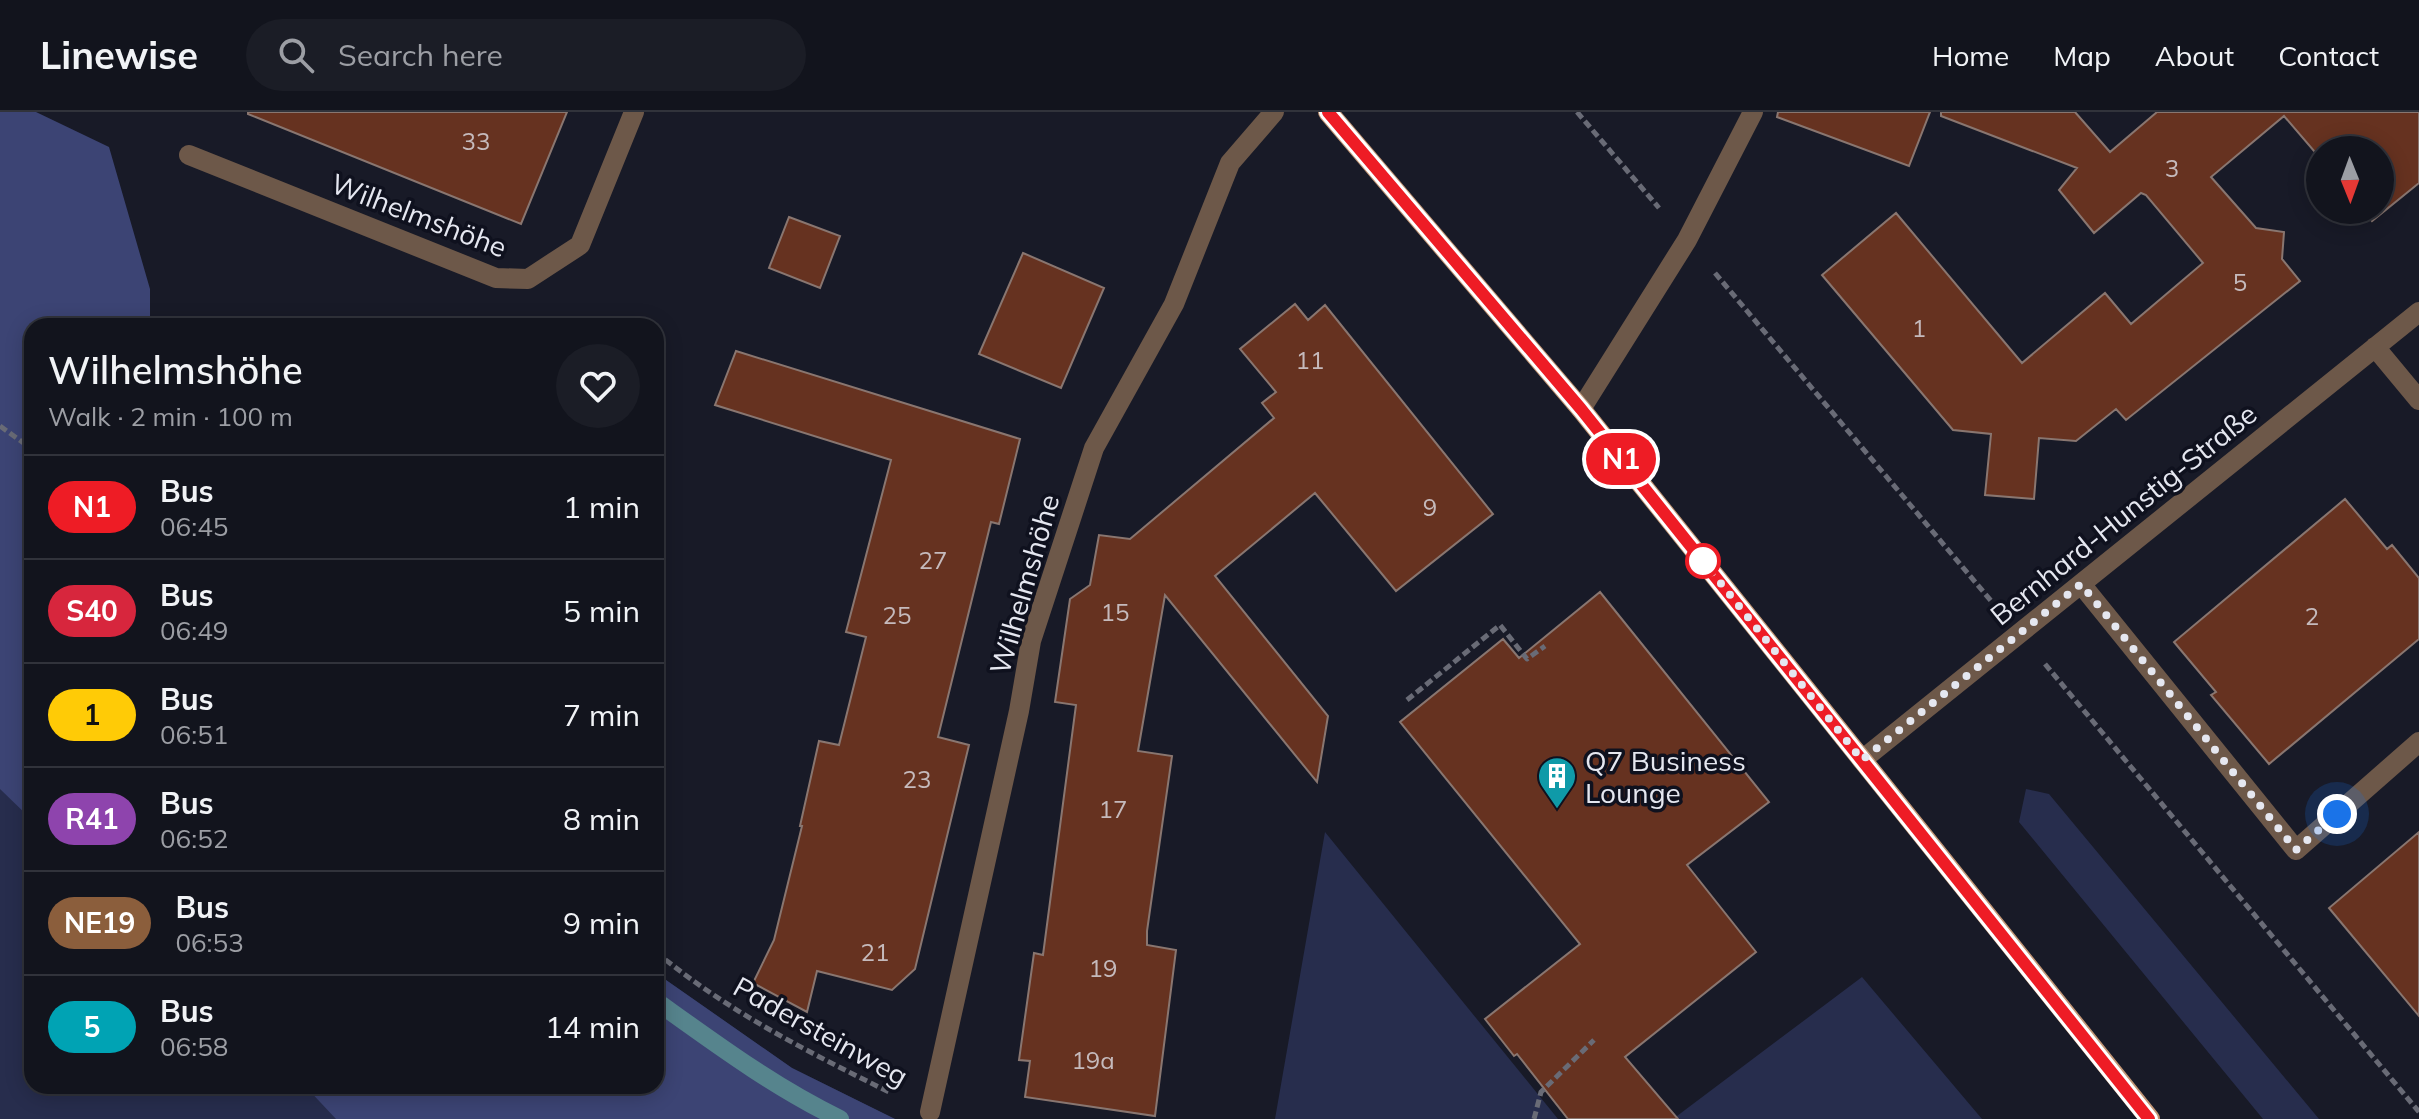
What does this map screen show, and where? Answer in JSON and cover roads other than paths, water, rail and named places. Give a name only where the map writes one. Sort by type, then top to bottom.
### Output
[{"type":"main road","points":[[1328,112],[1581,409],[2150,1119]]},
{"type":"street","name":"Wilhelmshöhe","points":[[189,155],[496,278],[528,279],[580,245],[634,112]]},
{"type":"street","name":"Wilhelmshöhe","points":[[930,1112],[1019,711],[1031,641],[1094,448],[1174,304],[1230,163],[1274,112]]},
{"type":"street","points":[[1581,409],[1687,240],[1753,112]]},
{"type":"street","name":"Bernhard-Hunstig-Straße","points":[[1862,760],[2419,312]]},
{"type":"street","points":[[2375,347],[2419,400]]},
{"type":"street","points":[[2081,584],[2296,850],[2419,742]]},
{"type":"waterway","points":[[664,1007],[769,1079],[840,1119]]},
{"type":"place","name":"Q7 Business Lounge","points":[[1557,810]]}]
